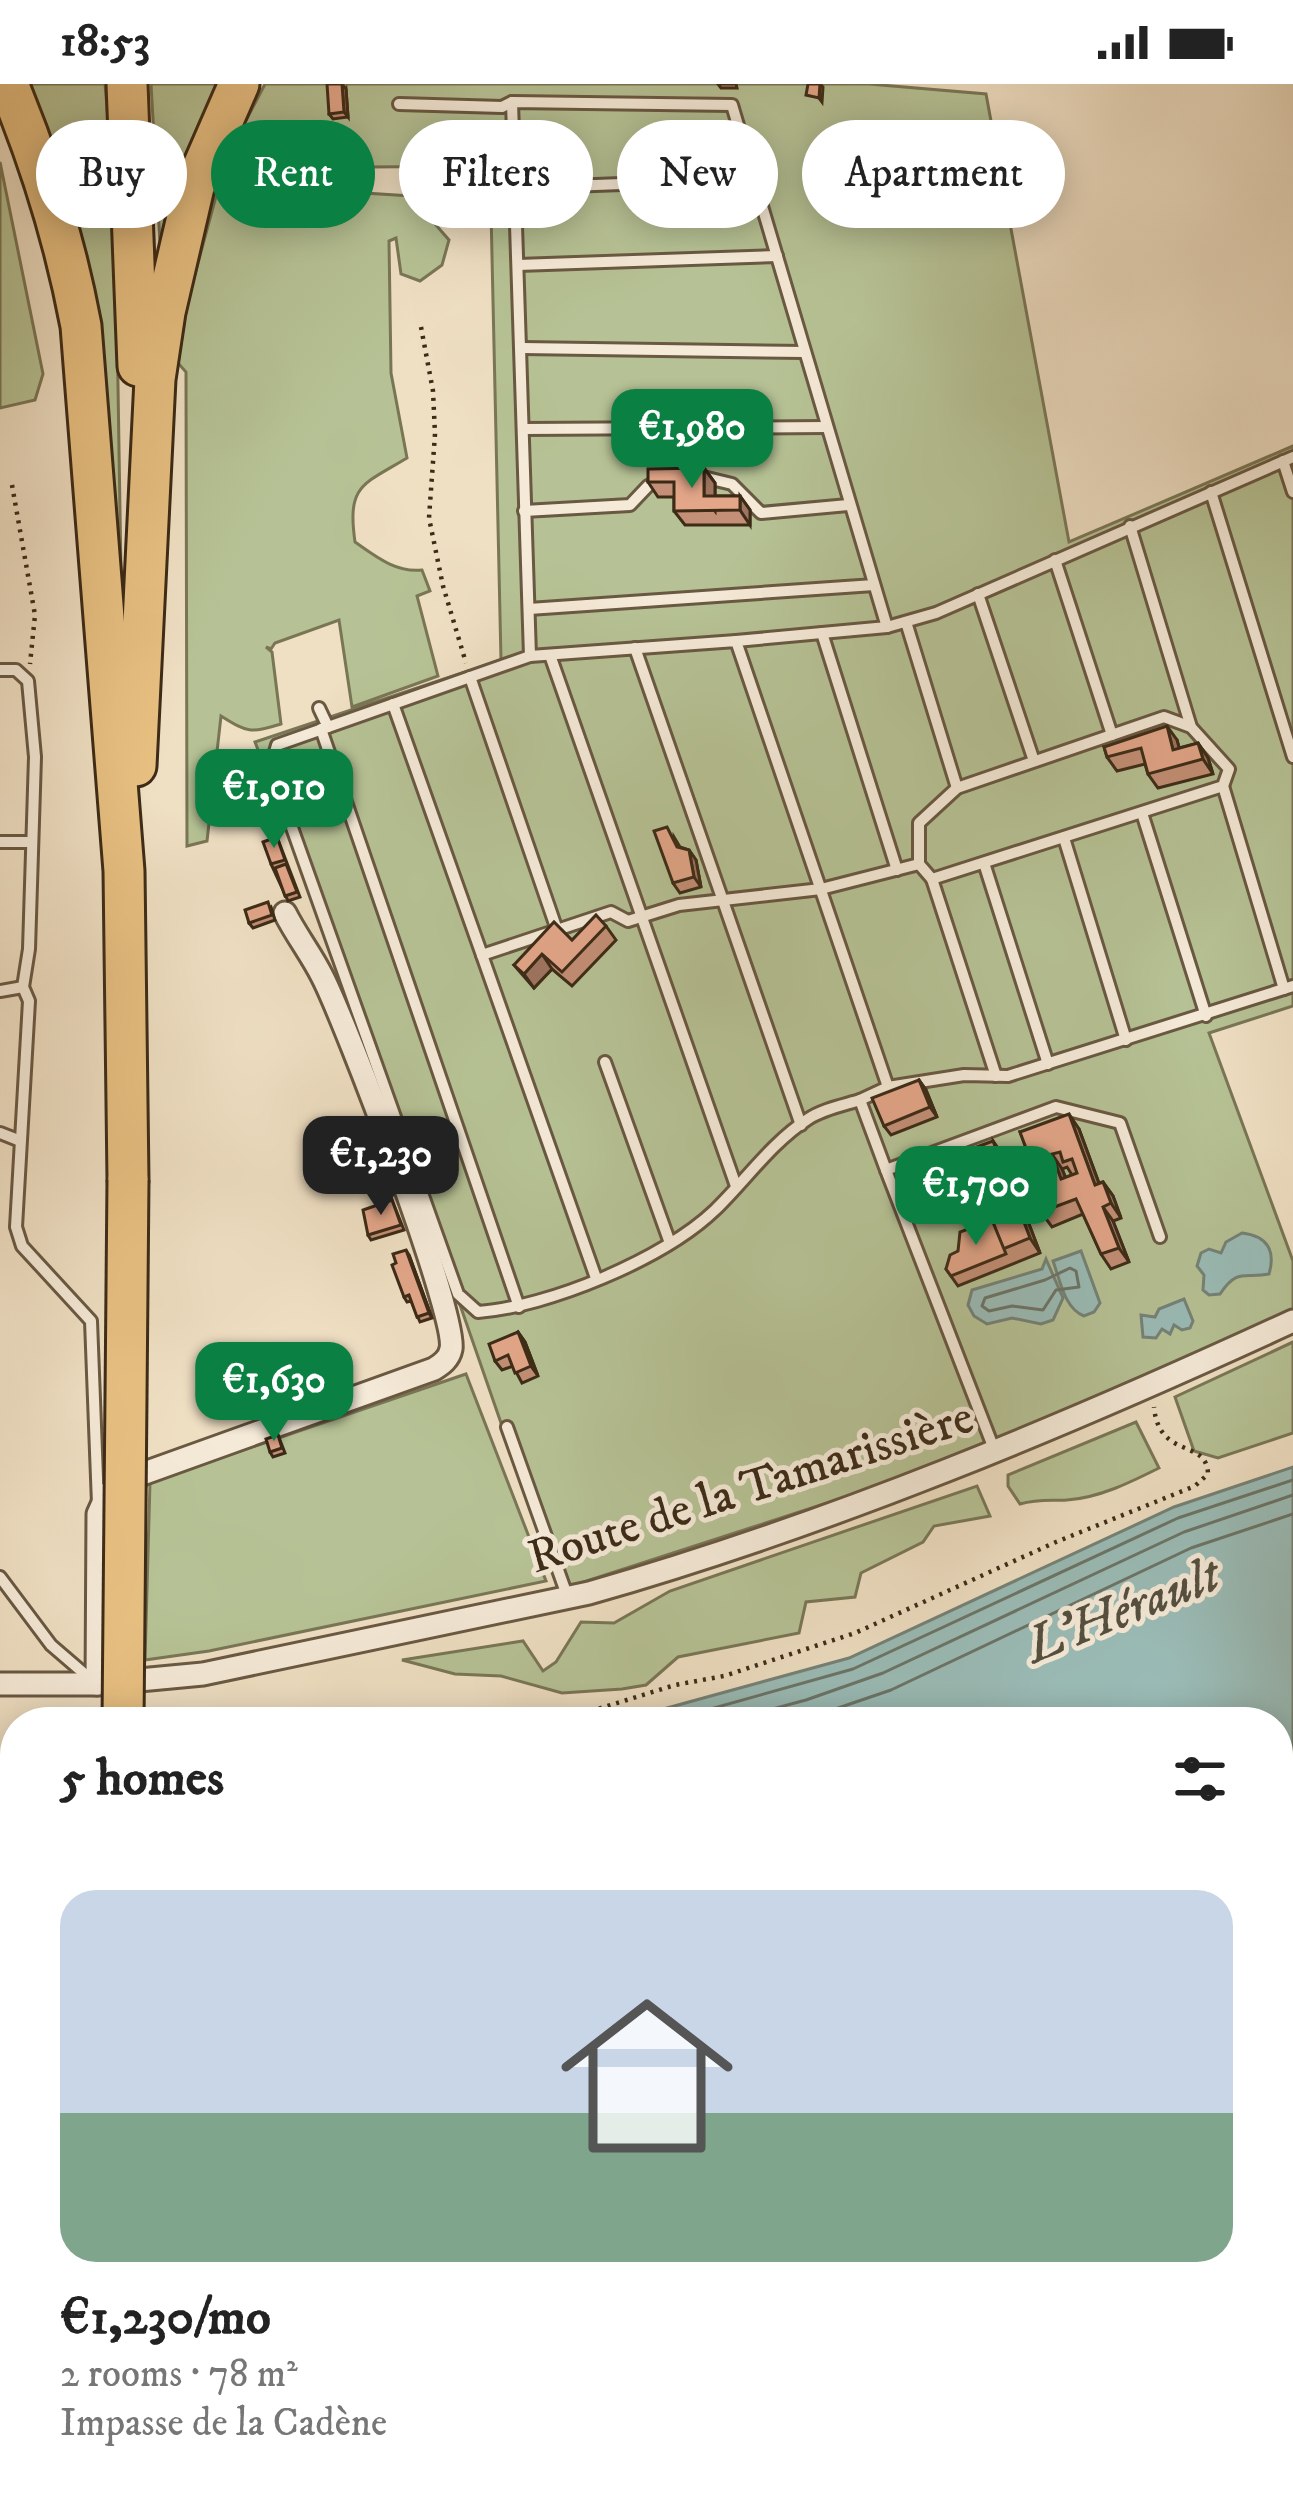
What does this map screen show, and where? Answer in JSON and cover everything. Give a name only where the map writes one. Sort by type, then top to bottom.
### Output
[{"type":"highway","points":[[8,84],[41,163],[68,255],[81,326],[124,871],[128,1180],[122,1707]]},
{"type":"highway","points":[[127,84],[137,299],[142,688]]},
{"type":"highway","points":[[124,871],[142,688],[155,380],[165,312],[194,187],[239,84]]},
{"type":"street","points":[[97,1684],[98,1514],[107,1494],[128,1479],[434,1369],[450,1353],[452,1342],[436,1281],[364,1080],[322,975],[285,913]]},
{"type":"street","name":"Route de la Tamarissière","points":[[0,1684],[97,1684],[202,1674],[568,1598],[739,1545],[995,1452],[1293,1321]]},
{"type":"lane","points":[[512,102],[513,120]]},
{"type":"lane","points":[[399,104],[732,105],[737,120]]},
{"type":"lane","points":[[517,228],[530,656]]},
{"type":"lane","points":[[769,228],[887,628]]},
{"type":"lane","points":[[518,265],[777,256]]},
{"type":"lane","points":[[522,348],[805,352]]},
{"type":"lane","points":[[524,429],[827,427]]},
{"type":"lane","points":[[1130,526],[1192,727],[1229,769],[1223,786],[1288,988],[1008,1076],[964,1075],[888,1087],[811,1117],[764,1156],[712,1213],[670,1243],[519,1307],[478,1312],[458,1294],[285,808],[273,759],[277,745],[530,656],[887,628],[978,594],[1130,526],[1288,459],[1293,492]]},
{"type":"lane","points":[[690,475],[732,484],[761,513],[848,505]]},
{"type":"lane","points":[[524,511],[630,505],[648,486],[667,476]]},
{"type":"lane","points":[[1210,492],[1293,757]]},
{"type":"lane","points":[[1054,560],[1112,735]]},
{"type":"lane","points":[[529,608],[874,585]]},
{"type":"lane","points":[[978,594],[1034,761]]},
{"type":"lane","points":[[906,622],[957,788]]},
{"type":"lane","points":[[822,633],[897,870]]},
{"type":"lane","points":[[736,640],[888,1087]]},
{"type":"lane","points":[[635,648],[801,1125]]},
{"type":"lane","points":[[550,655],[736,1186]]},
{"type":"lane","points":[[0,670],[16,670],[28,681],[35,757],[29,949],[22,987],[29,1001],[16,1227],[22,1246],[91,1321],[98,1514]]},
{"type":"lane","points":[[470,677],[557,930]]},
{"type":"lane","points":[[393,704],[596,1278]]},
{"type":"lane","points":[[319,707],[519,1307]]},
{"type":"lane","points":[[996,1076],[932,879],[919,864],[919,823],[957,788],[1164,717],[1192,727]]},
{"type":"lane","points":[[932,879],[1223,786]]},
{"type":"lane","points":[[1142,813],[1206,1016]]},
{"type":"lane","points":[[1064,838],[1126,1040]]},
{"type":"lane","points":[[0,842],[32,842]]},
{"type":"lane","points":[[984,863],[1048,1064]]},
{"type":"lane","points":[[482,955],[611,912],[628,921],[679,905],[821,889],[919,864]]},
{"type":"lane","points":[[0,991],[22,987]]},
{"type":"lane","points":[[604,1062],[670,1243]]},
{"type":"lane","points":[[860,1100],[995,1452]]},
{"type":"lane","points":[[886,1170],[1056,1107],[1120,1123],[1160,1238]]},
{"type":"lane","points":[[0,1133],[18,1140]]},
{"type":"lane","points":[[508,1427],[568,1598]]},
{"type":"lane","points":[[0,1577],[51,1645],[97,1684]]},
{"type":"path","points":[[421,327],[435,434],[429,518],[470,677]]},
{"type":"path","points":[[12,484],[35,615],[28,681]]},
{"type":"path","points":[[604,1707],[724,1676],[855,1634],[1056,1542],[1195,1486],[1208,1474],[1208,1460],[1165,1438],[1154,1404]]},
{"type":"green space","points":[[30,84],[105,84],[108,120],[44,120]]},
{"type":"green space","points":[[151,84],[219,84],[187,163],[187,120],[153,120]]},
{"type":"green space","points":[[265,84],[869,84],[986,94],[991,120],[802,120],[802,228],[1011,228],[1069,542],[1293,446],[1293,1006],[1209,1033],[1293,1261],[1293,1314],[978,1454],[559,1590],[349,985],[255,742],[501,660],[491,228],[593,228],[593,120],[399,120],[399,167],[375,167],[375,120],[246,120]]},
{"type":"green space","points":[[0,162],[43,374],[35,400],[0,408]]},
{"type":"green space","points":[[375,194],[399,195],[399,228],[438,228],[449,240],[442,265],[420,281],[401,274],[396,238],[389,241],[391,373],[407,458],[369,481],[353,509],[355,542],[395,566],[422,570],[430,591],[417,596],[438,676],[352,707],[339,620],[275,643],[271,649],[266,647],[272,652],[281,724],[250,730],[221,716],[207,841],[187,846],[186,372],[178,363],[187,304],[211,215],[211,228],[375,228]]},
{"type":"green space","points":[[75,228],[115,228],[122,635],[98,355]]},
{"type":"green space","points":[[1293,1342],[1293,1433],[1218,1458],[1194,1451],[1175,1397]]},
{"type":"green space","points":[[466,1374],[546,1581],[145,1660],[150,1482]]},
{"type":"green space","points":[[1136,1422],[1159,1468],[1079,1499],[1020,1504],[1008,1486],[1008,1475]]},
{"type":"green space","points":[[977,1486],[990,1516],[934,1526],[923,1542],[861,1573],[855,1597],[806,1602],[799,1633],[678,1657],[646,1685],[562,1693],[501,1676],[455,1674],[402,1660],[523,1641],[543,1671],[556,1662],[581,1622],[614,1623],[670,1591]]},
{"type":"water","points":[[1242,1233],[1268,1246],[1269,1274],[1237,1277],[1220,1294],[1209,1295],[1203,1290],[1204,1275],[1197,1266],[1201,1253],[1209,1249],[1221,1253],[1226,1242]]},
{"type":"water","points":[[1081,1251],[1100,1303],[1084,1316],[1067,1300],[1053,1261]]},
{"type":"water","points":[[1046,1259],[1063,1298],[1053,1320],[1041,1324],[1012,1318],[987,1324],[974,1316],[968,1305],[972,1290],[1042,1269]]},
{"type":"water","points":[[1184,1299],[1193,1321],[1190,1328],[1174,1325],[1170,1334],[1162,1329],[1156,1338],[1143,1337],[1141,1315],[1155,1317],[1159,1309]]},
{"type":"water","name":"L'Hérault","points":[[1293,1467],[1293,1707],[671,1707],[849,1658],[1174,1507]]},
{"type":"building","points":[[327,84],[342,84],[344,112],[329,114]]},
{"type":"building","points":[[808,84],[820,84],[819,98],[806,95]]},
{"type":"building","points":[[704,468],[704,496],[740,496],[740,510],[674,511],[674,482],[648,482],[648,469]]},
{"type":"building","points":[[1167,726],[1173,750],[1198,743],[1203,759],[1148,774],[1141,748],[1107,757],[1104,747]]},
{"type":"building","points":[[667,827],[677,847],[689,850],[694,877],[673,883],[654,831]]},
{"type":"building","points":[[277,837],[285,860],[271,864],[263,842]]},
{"type":"building","points":[[286,864],[297,892],[285,896],[275,868]]},
{"type":"building","points":[[268,902],[272,915],[249,923],[245,910]]},
{"type":"building","points":[[596,915],[606,926],[562,972],[542,954],[524,974],[514,965],[554,922],[572,940]]},
{"type":"building","points":[[919,1080],[930,1107],[884,1126],[872,1098]]},
{"type":"building","points":[[1069,1114],[1095,1185],[1103,1182],[1111,1203],[1103,1207],[1119,1248],[1101,1254],[1076,1199],[1041,1212],[1033,1191],[1041,1188],[1020,1132]],"holes":[[[1060,1152],[1063,1162],[1072,1159],[1077,1173],[1061,1179],[1052,1154]]]},
{"type":"building","points":[[993,1141],[1030,1238],[1003,1249],[966,1151]]},
{"type":"building","points":[[392,1200],[401,1225],[368,1235],[363,1210]]},
{"type":"building","points":[[992,1220],[1006,1254],[951,1276],[946,1269],[950,1255],[958,1251],[960,1232]]},
{"type":"building","points":[[406,1250],[429,1313],[417,1317],[392,1265],[396,1263],[393,1254]]},
{"type":"building","points":[[518,1332],[531,1366],[515,1373],[508,1355],[495,1361],[489,1344]]},
{"type":"building","points":[[278,1435],[282,1448],[270,1452],[266,1439]]}]
